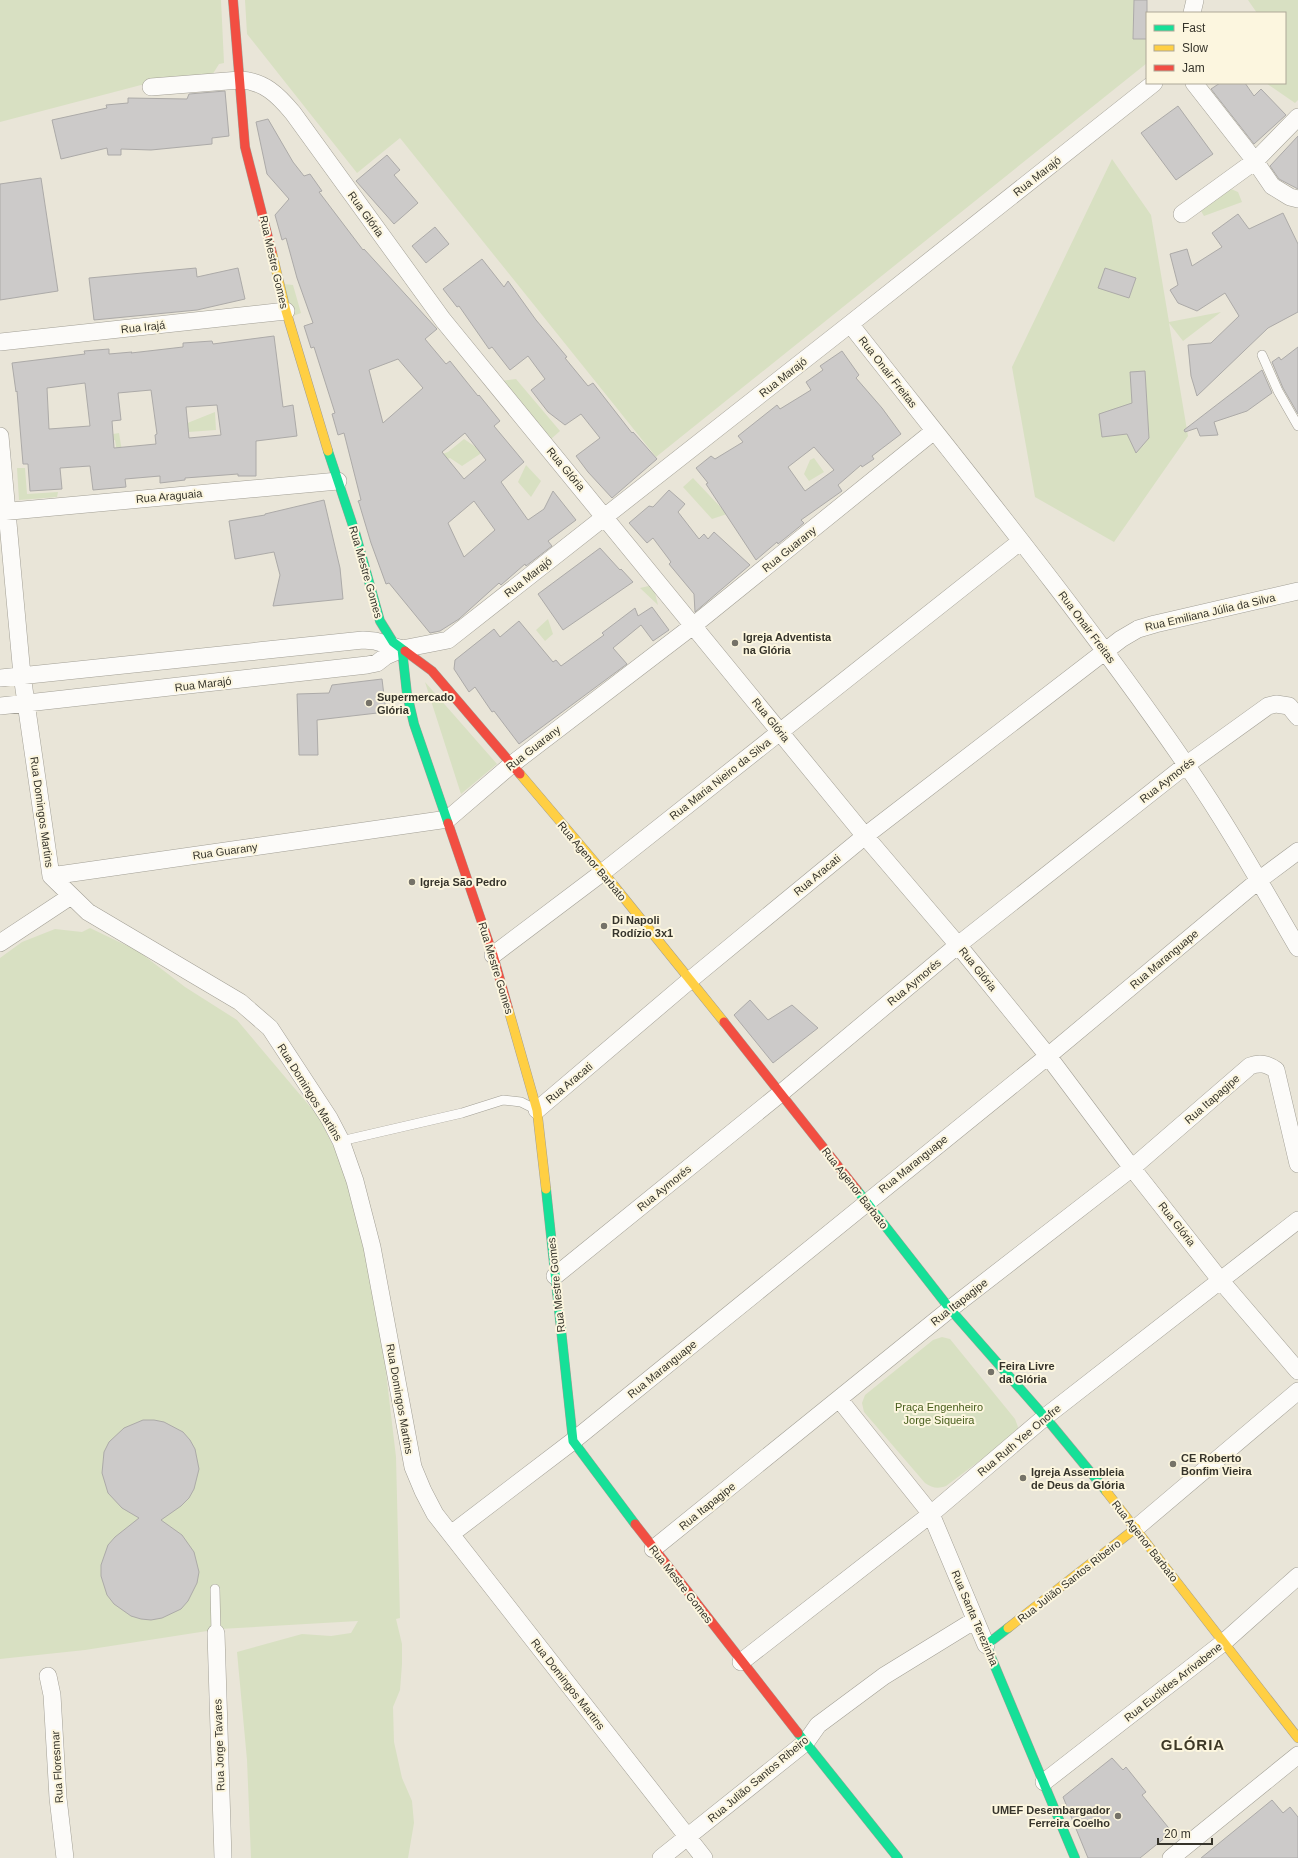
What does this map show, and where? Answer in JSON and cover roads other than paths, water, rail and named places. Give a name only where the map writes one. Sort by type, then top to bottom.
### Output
[{"type":"street","name":"Rua Mestre Gomes","points":[[233,0],[246,147],[286,311],[355,532],[380,621],[393,642],[402,649],[414,724],[448,819],[493,955],[538,1110],[573,1441],[653,1549],[741,1662],[898,1858]]},
{"type":"street","points":[[1192,12],[1195,0]]},
{"type":"street","name":"Rua Glória","points":[[151,87],[251,80],[267,86],[280,97],[294,113],[443,320],[605,516],[865,836],[958,945],[1048,1056],[1132,1168],[1221,1280],[1298,1371]]},
{"type":"street","name":"Rua Marajó","points":[[0,706],[367,665],[377,663],[386,656],[402,649],[448,640],[1153,84]]},
{"type":"street","points":[[1195,84],[1255,160],[1272,186],[1290,197],[1298,199]]},
{"type":"street","points":[[1182,214],[1255,160],[1298,117]]},
{"type":"street","name":"Rua Irajá","points":[[0,342],[286,311]]},
{"type":"street","name":"Rua Onair Freitas","points":[[850,324],[1021,541],[1105,651],[1186,765],[1259,880],[1298,948]]},
{"type":"street","name":"Rua Guarany","points":[[51,876],[448,819],[511,765],[694,625],[934,431]]},
{"type":"street","name":"Rua Domingos Martins","points":[[0,436],[4,511],[22,675],[51,876],[88,912],[240,1002],[270,1028],[296,1065],[341,1141],[355,1180],[372,1247],[413,1466],[423,1491],[435,1514],[704,1858]]},
{"type":"street","name":"Rua Araguaia","points":[[4,511],[338,481]]},
{"type":"street","name":"Rua Maria Nieiro da Silva","points":[[493,955],[603,872],[1021,541]]},
{"type":"street","name":"Rua Emiliana Júlia da Silva","points":[[1105,651],[1121,638],[1138,629],[1298,591]]},
{"type":"street","name":"Rua Marajó","points":[[0,678],[363,640],[376,641],[402,649]]},
{"type":"street","name":"Rua Agenor Barbato","points":[[402,649],[432,671],[603,872],[781,1093],[950,1308],[1045,1417],[1136,1528],[1298,1738]]},
{"type":"street","name":"Rua Aracati","points":[[538,1110],[690,980],[865,836],[1105,651]]},
{"type":"street","name":"Rua Aymorés","points":[[555,1276],[781,1093],[958,945],[1186,765],[1268,706],[1282,704],[1289,706],[1298,717]]},
{"type":"street","name":"Rua Maranguape","points":[[451,1534],[573,1441],[1048,1056],[1259,880],[1298,851]]},
{"type":"street","points":[[0,943],[71,896]]},
{"type":"street","name":"Rua Itapagipe","points":[[653,1549],[950,1308],[1132,1168],[1250,1066],[1258,1063],[1267,1064],[1276,1070],[1298,1164]]},
{"type":"street","name":"Rua Ruth Yee Onofre","points":[[741,1662],[931,1514],[1045,1417],[1298,1220]]},
{"type":"street","name":"Rua Julião Santos Ribeiro","points":[[986,1645],[1136,1528],[1298,1391]]},
{"type":"street","name":"Rua Santa Terezinha","points":[[839,1399],[931,1514],[1075,1858]]},
{"type":"street","name":"Rua Euclides Arrivabene","points":[[1044,1782],[1224,1642],[1298,1576]]},
{"type":"street","name":"Rua Julião Santos Ribeiro","points":[[661,1858],[806,1742],[818,1725],[884,1676],[975,1620]]},
{"type":"street","name":"Rua Jorge Tavares","points":[[216,1633],[223,1858]]},
{"type":"street","name":"Rua Floresmar","points":[[48,1676],[52,1695],[58,1798],[65,1858]]},
{"type":"street","points":[[1171,1858],[1298,1754]]},
{"type":"lane","points":[[1262,356],[1278,391],[1298,426]]},
{"type":"lane","points":[[341,1141],[462,1113],[504,1100],[521,1102],[538,1110]]},
{"type":"lane","points":[[215,1589],[216,1633]]},
{"type":"place","name":"Igreja Adventista na Glória","points":[[735,643]]},
{"type":"place","name":"Supermercado Glória","points":[[369,703]]},
{"type":"place","name":"Igreja São Pedro","points":[[412,882]]},
{"type":"place","name":"Di Napoli Rodízio 3x1","points":[[604,926]]},
{"type":"place","name":"Feira Livre da Glória","points":[[991,1372]]},
{"type":"place","name":"CE Roberto Bonfim Vieira","points":[[1173,1464]]},
{"type":"place","name":"Igreja Assembleia de Deus da Glória","points":[[1023,1478]]},
{"type":"place","name":"UMEF Desembargador Ferreira Coelho","points":[[1118,1816]]},
{"type":"district","name":"GLÓRIA","points":[[1193,1744]]},
{"type":"park label","name":"Praça Engenheiro Jorge Siqueira","points":[[939,1413]]}]
